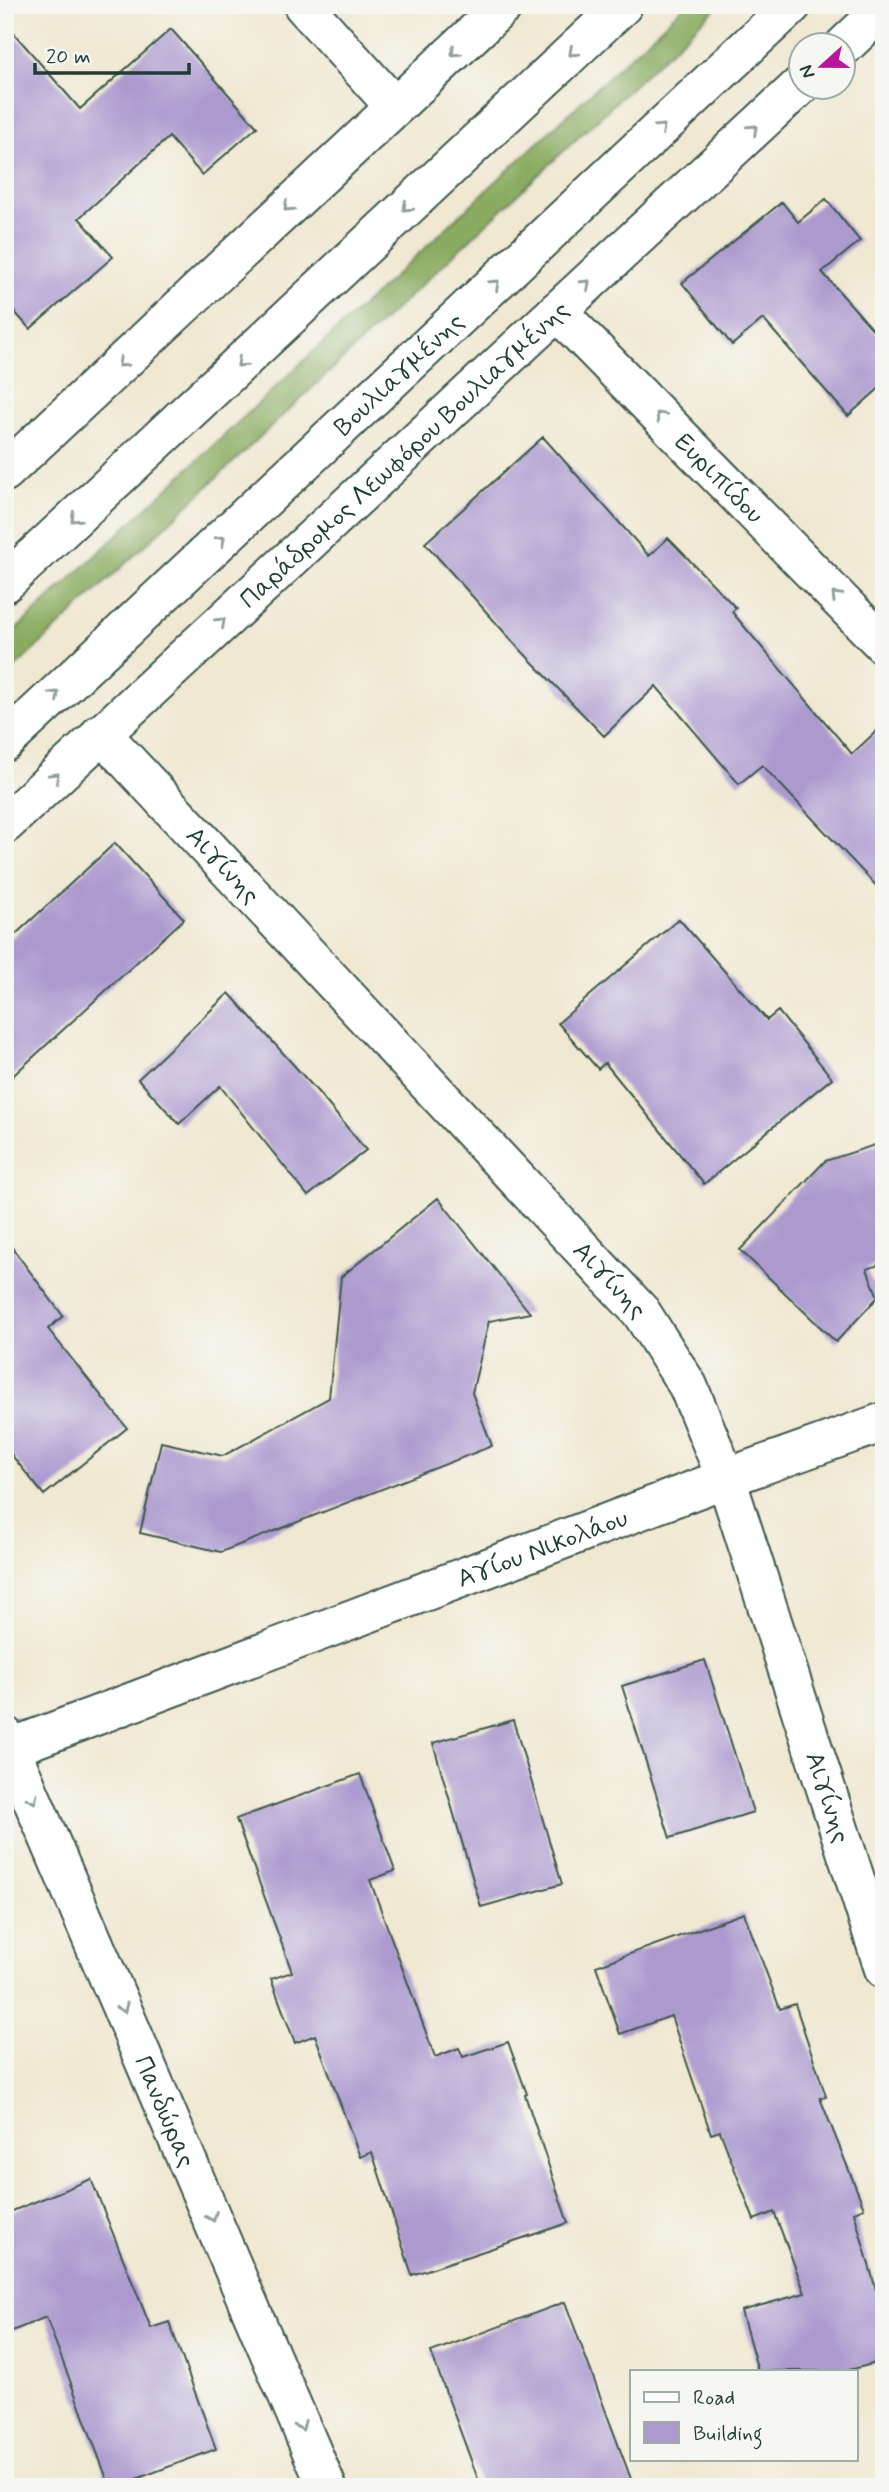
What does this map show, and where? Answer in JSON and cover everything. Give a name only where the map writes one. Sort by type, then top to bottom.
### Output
[{"type":"street","points":[[303,5],[396,107]]},
{"type":"street","points":[[5,472],[504,5]]},
{"type":"street","points":[[5,583],[622,5]]},
{"type":"street","name":"Βουλιαγμένης","points":[[5,742],[792,5]]},
{"type":"street","points":[[858,33],[884,8]]},
{"type":"street","name":"Παράδρομος Λεωφόρου Βουλιαγμένης","points":[[5,824],[788,97]]},
{"type":"street","name":"Ευριπίδου","points":[[557,311],[884,645]]},
{"type":"street","name":"Αιγίνης","points":[[101,733],[641,1312],[688,1387],[726,1478],[884,1969]]},
{"type":"street","name":"Αγίου Νικολάου","points":[[7,1745],[884,1422]]},
{"type":"street","name":"Πανδώρας","points":[[7,1745],[327,2487]]},
{"type":"green space","points":[[685,5],[719,5],[5,677],[5,640]]},
{"type":"building","points":[[5,23],[80,109],[171,29],[257,127],[202,175],[169,137],[79,218],[113,257],[30,329],[5,301]]},
{"type":"building","points":[[826,199],[860,241],[822,272],[884,342],[884,384],[848,416],[763,319],[732,345],[682,283],[782,202],[798,222]]},
{"type":"building","points":[[543,437],[649,556],[668,538],[736,608],[732,612],[852,754],[884,724],[884,894],[762,765],[739,784],[656,686],[604,736],[513,642],[425,543]]},
{"type":"building","points":[[115,843],[184,919],[5,1083],[5,944]]},
{"type":"building","points":[[679,919],[767,1020],[778,1011],[832,1078],[704,1184],[605,1063],[598,1069],[558,1023]]},
{"type":"building","points":[[229,993],[366,1150],[308,1196],[220,1086],[179,1124],[138,1079]]},
{"type":"building","points":[[884,1142],[884,1263],[867,1269],[878,1297],[836,1342],[740,1250],[825,1161]]},
{"type":"building","points":[[438,1198],[530,1313],[489,1321],[472,1393],[492,1446],[221,1552],[140,1533],[161,1442],[223,1456],[329,1398],[341,1277]]},
{"type":"building","points":[[5,1238],[63,1316],[48,1329],[127,1428],[44,1495],[5,1447]]},
{"type":"building","points":[[705,1660],[753,1812],[670,1838],[622,1686]]},
{"type":"building","points":[[513,1720],[562,1884],[481,1907],[433,1743]]},
{"type":"building","points":[[360,1774],[395,1871],[370,1880],[435,2057],[459,2048],[463,2057],[508,2042],[568,2223],[412,2275],[372,2152],[360,2157],[315,2035],[295,2043],[271,1979],[292,1972],[236,1819]]},
{"type":"building","points":[[744,1913],[780,2009],[795,2004],[826,2096],[820,2098],[864,2208],[854,2212],[884,2318],[884,2361],[849,2370],[758,2370],[741,2311],[805,2293],[774,2212],[754,2220],[720,2131],[711,2134],[671,2016],[620,2034],[596,1966]]},
{"type":"building","points":[[91,2179],[151,2328],[169,2322],[216,2449],[115,2487],[110,2487],[46,2317],[5,2334],[5,2214]]},
{"type":"building","points":[[565,2302],[634,2487],[481,2487],[431,2352]]}]
